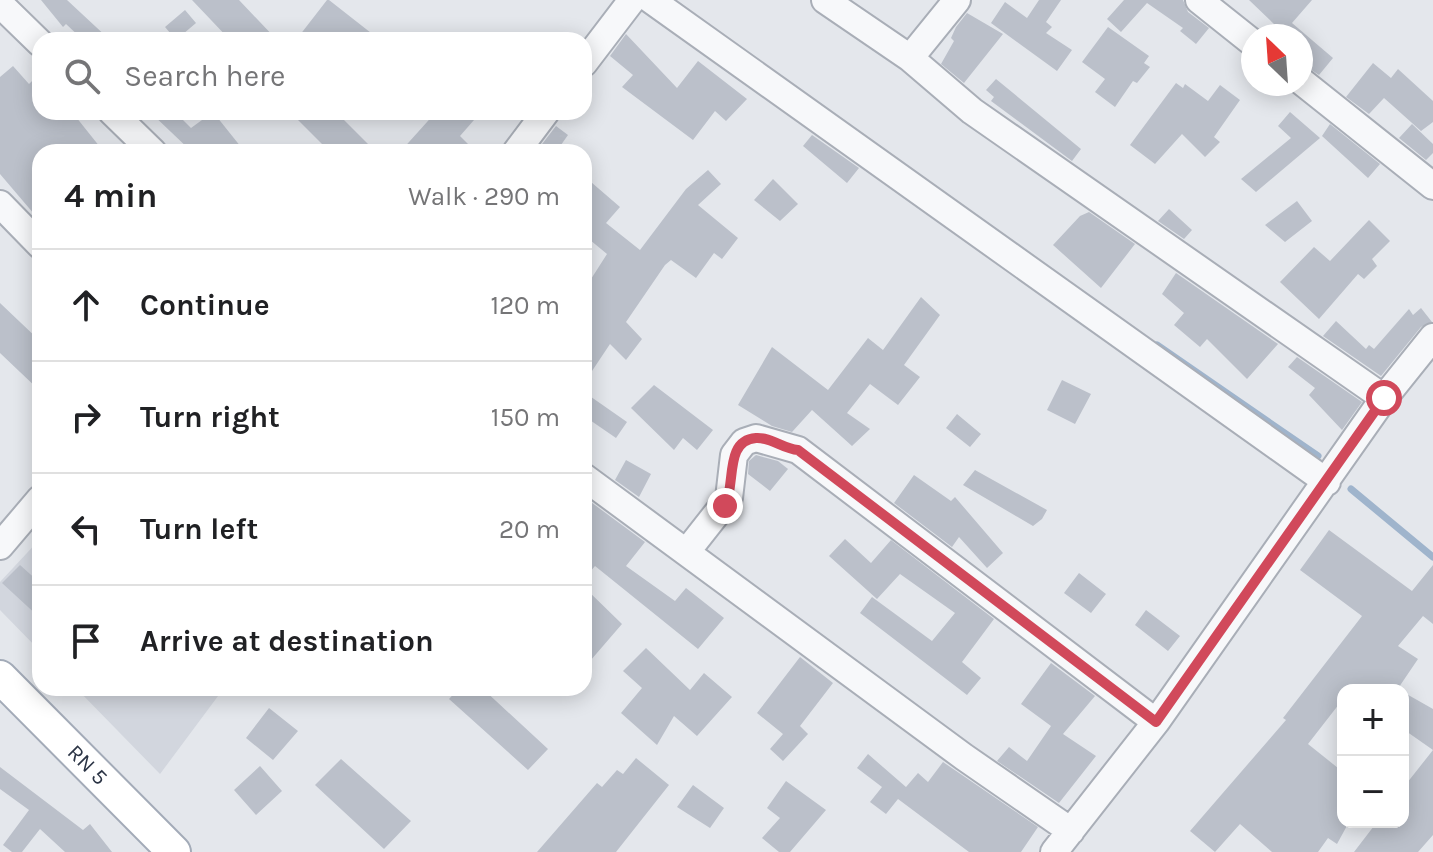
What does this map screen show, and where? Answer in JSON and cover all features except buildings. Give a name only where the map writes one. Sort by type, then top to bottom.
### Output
[{"type":"main road","name":"RN 5","points":[[4,691],[174,852]]},
{"type":"street","points":[[592,52],[632,0]]},
{"type":"street","points":[[651,0],[1327,482]]},
{"type":"street","points":[[825,0],[910,58],[972,111],[1384,398]]},
{"type":"street","points":[[910,58],[957,0]]},
{"type":"street","points":[[1199,0],[1241,33]]},
{"type":"street","points":[[0,4],[32,35]]},
{"type":"street","points":[[1313,91],[1433,186]]},
{"type":"street","points":[[120,120],[145,144]]},
{"type":"street","points":[[522,144],[540,120]]},
{"type":"street","points":[[0,204],[32,237]]},
{"type":"street","points":[[1054,852],[1156,722],[1384,398],[1433,337]]},
{"type":"street","points":[[688,550],[729,498],[734,455],[744,442],[756,438],[798,450],[1156,722]]},
{"type":"street","points":[[592,483],[688,550],[952,748],[1071,831]]},
{"type":"street","points":[[0,546],[32,508]]},
{"type":"shaded area","points":[[32,548],[32,643],[0,610],[0,582]]},
{"type":"shaded area","points":[[84,696],[218,696],[160,774]]},
{"type":"waterway","points":[[1157,345],[1318,456]]},
{"type":"waterway","points":[[1351,489],[1433,557]]},
{"type":"route","points":[[725,506],[732,488],[734,455],[744,442],[756,438],[798,450],[1156,722],[1384,398]]}]
